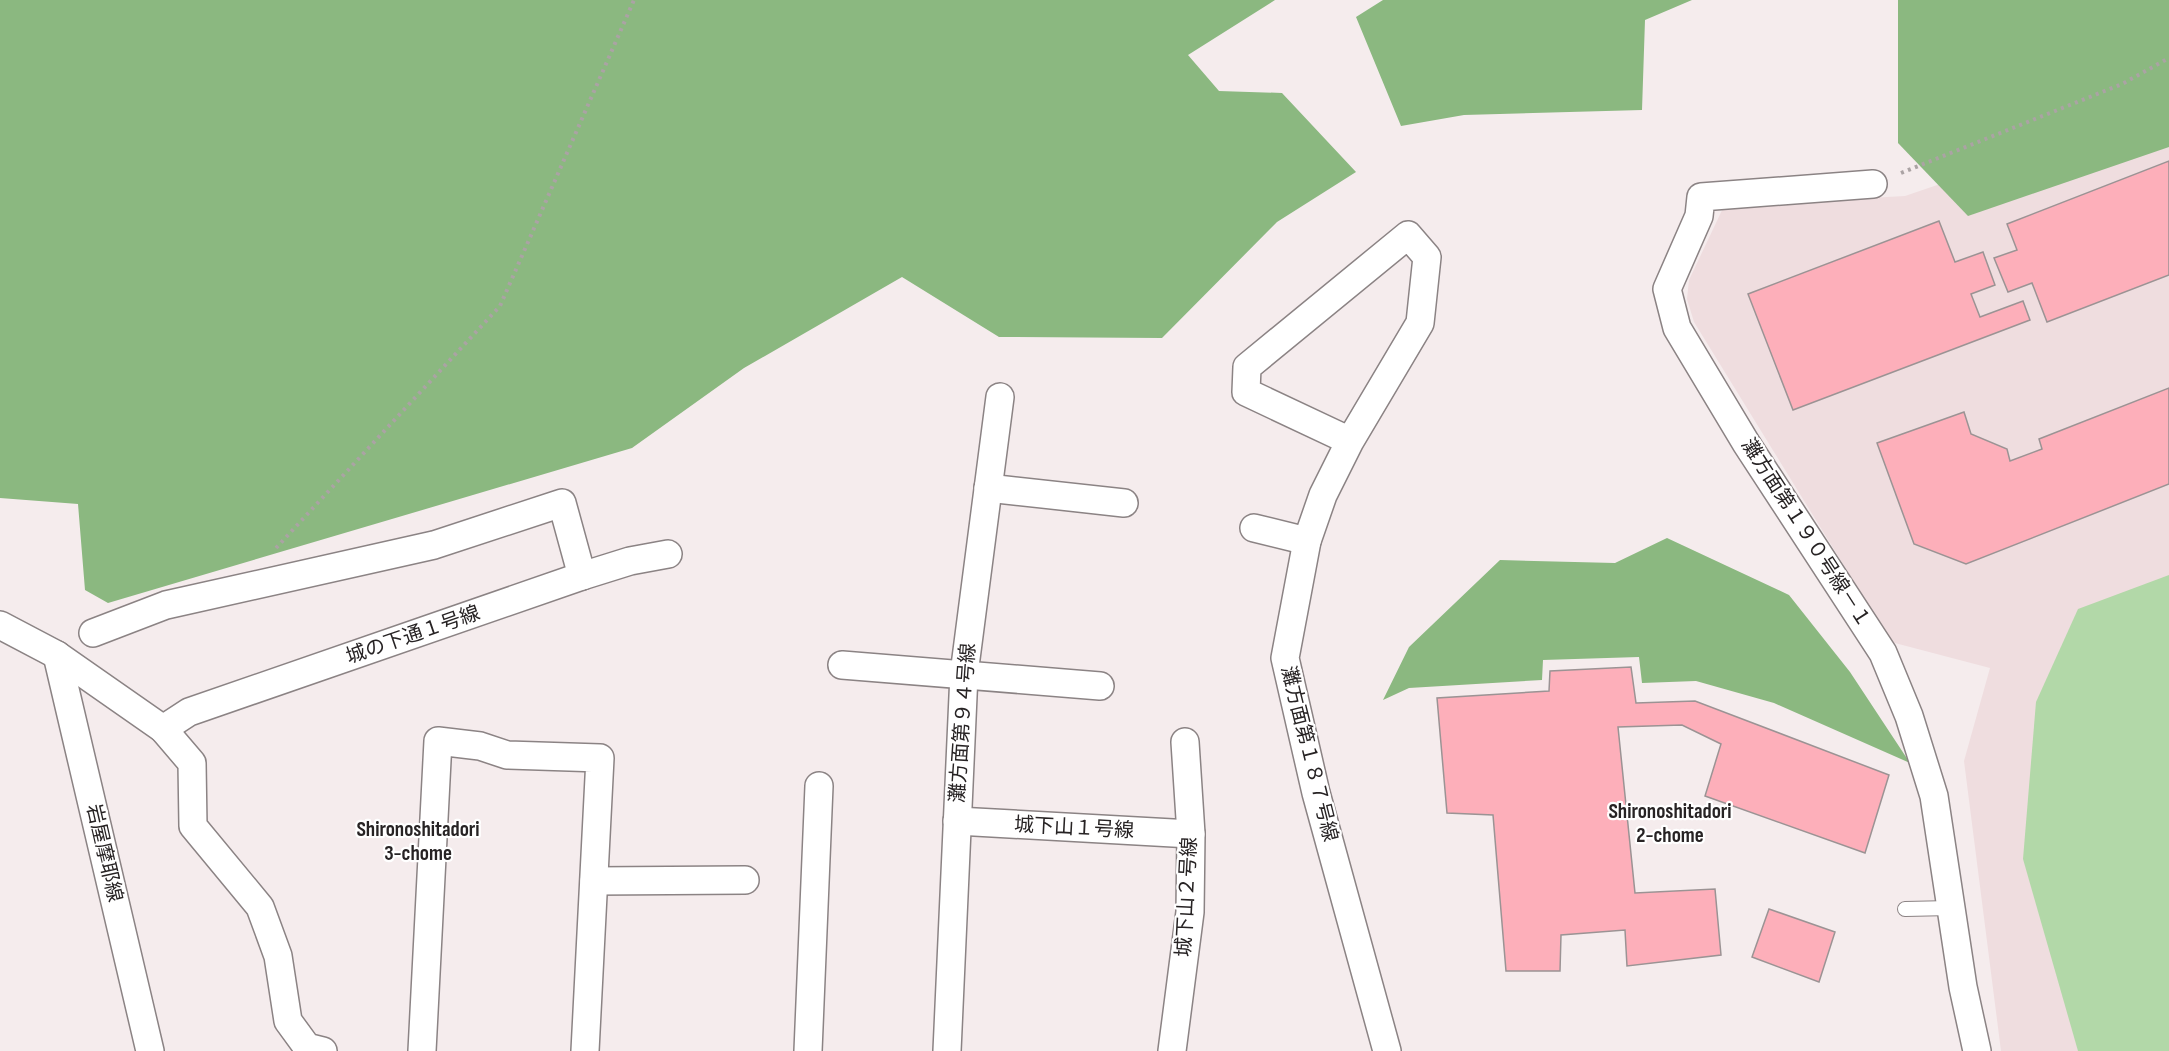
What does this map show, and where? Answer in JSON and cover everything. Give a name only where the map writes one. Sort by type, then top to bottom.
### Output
[{"type":"street","name":"灘方面第１９０号線－１","points":[[1873,184],[1701,197],[1699,216],[1667,290],[1677,328],[1746,443],[1883,653],[1910,716],[1934,796],[1963,987],[1977,1051]]},
{"type":"street","name":"灘方面第１８７号線","points":[[1350,441],[1246,392],[1247,367],[1408,235],[1427,257],[1420,323],[1350,441],[1323,495],[1307,541],[1285,658],[1316,793],[1386,1051]]},
{"type":"street","name":"灘方面第９４号線","points":[[947,1051],[964,674],[1000,397]]},
{"type":"street","points":[[988,488],[1124,503]]},
{"type":"street","points":[[93,633],[166,605],[434,545],[562,503],[582,576]]},
{"type":"street","points":[[1254,528],[1307,541]]},
{"type":"street","name":"城の下通１号線","points":[[163,729],[189,712],[582,576],[630,561],[668,554]]},
{"type":"street","points":[[0,626],[57,655],[163,729],[192,762],[193,826],[260,907],[278,956],[288,1021],[307,1047],[323,1051]]},
{"type":"street","name":"岩屋摩耶線","points":[[57,655],[150,1051]]},
{"type":"street","points":[[842,665],[1100,686]]},
{"type":"street","points":[[422,1051],[438,741],[480,746],[507,755],[600,758],[585,1051]]},
{"type":"street","name":"城下山２号線","points":[[1172,1051],[1190,912],[1191,834],[1185,742]]},
{"type":"street","points":[[808,1051],[819,786]]},
{"type":"street","name":"城下山１号線","points":[[957,821],[1191,834]]},
{"type":"street","points":[[594,880],[745,880]]},
{"type":"lane","points":[[1905,909],[1951,908]]},
{"type":"path","points":[[270,554],[500,306],[634,0]]},
{"type":"path","points":[[1873,184],[2122,84],[2169,58]]},
{"type":"shaded area","points":[[2169,106],[2169,1051],[2001,1051],[1964,761],[1990,668],[1891,642],[1694,322],[1687,299],[1689,280],[1724,206],[1905,196]]},
{"type":"green space","points":[[0,0],[1275,0],[1188,55],[1219,91],[1282,93],[1356,172],[1277,222],[1162,338],[999,337],[902,277],[744,368],[632,448],[108,603],[85,590],[78,504],[0,498]]},
{"type":"green space","points":[[1383,0],[1692,0],[1645,20],[1642,110],[1464,115],[1401,126],[1356,17]]},
{"type":"green space","points":[[1898,0],[2169,0],[2169,147],[1968,216],[1898,143]]},
{"type":"green space","points":[[1667,538],[1789,595],[1850,672],[1910,763],[1774,703],[1696,681],[1642,683],[1639,657],[1543,660],[1542,680],[1409,688],[1383,700],[1409,647],[1500,560],[1615,563]]},
{"type":"green space","points":[[2169,575],[2169,1051],[2078,1051],[2023,859],[2036,702],[2078,609]]},
{"type":"building","points":[[2169,161],[2169,275],[2047,322],[2032,283],[2008,292],[1994,258],[2017,250],[2007,224]]},
{"type":"building","points":[[1939,221],[1955,262],[1983,252],[1995,285],[1971,294],[1980,317],[2023,301],[2030,320],[1793,410],[1748,294]]},
{"type":"building","points":[[2169,388],[2169,484],[1966,564],[1914,544],[1877,443],[1964,412],[1971,434],[2007,449],[2010,461],[2042,449],[2039,439]]},
{"type":"building","points":[[1631,667],[1636,703],[1695,701],[1889,775],[1865,853],[1705,796],[1721,744],[1682,725],[1618,727],[1635,893],[1715,889],[1721,955],[1627,966],[1625,930],[1561,935],[1560,971],[1506,971],[1493,815],[1447,813],[1437,698],[1549,691],[1550,671]]},
{"type":"building","points":[[1769,909],[1835,932],[1819,982],[1752,957]]},
{"type":"district","name":"Shironoshitadori 2-chome","points":[[1670,823]]},
{"type":"district","name":"Shironoshitadori 3-chome","points":[[418,841]]}]
